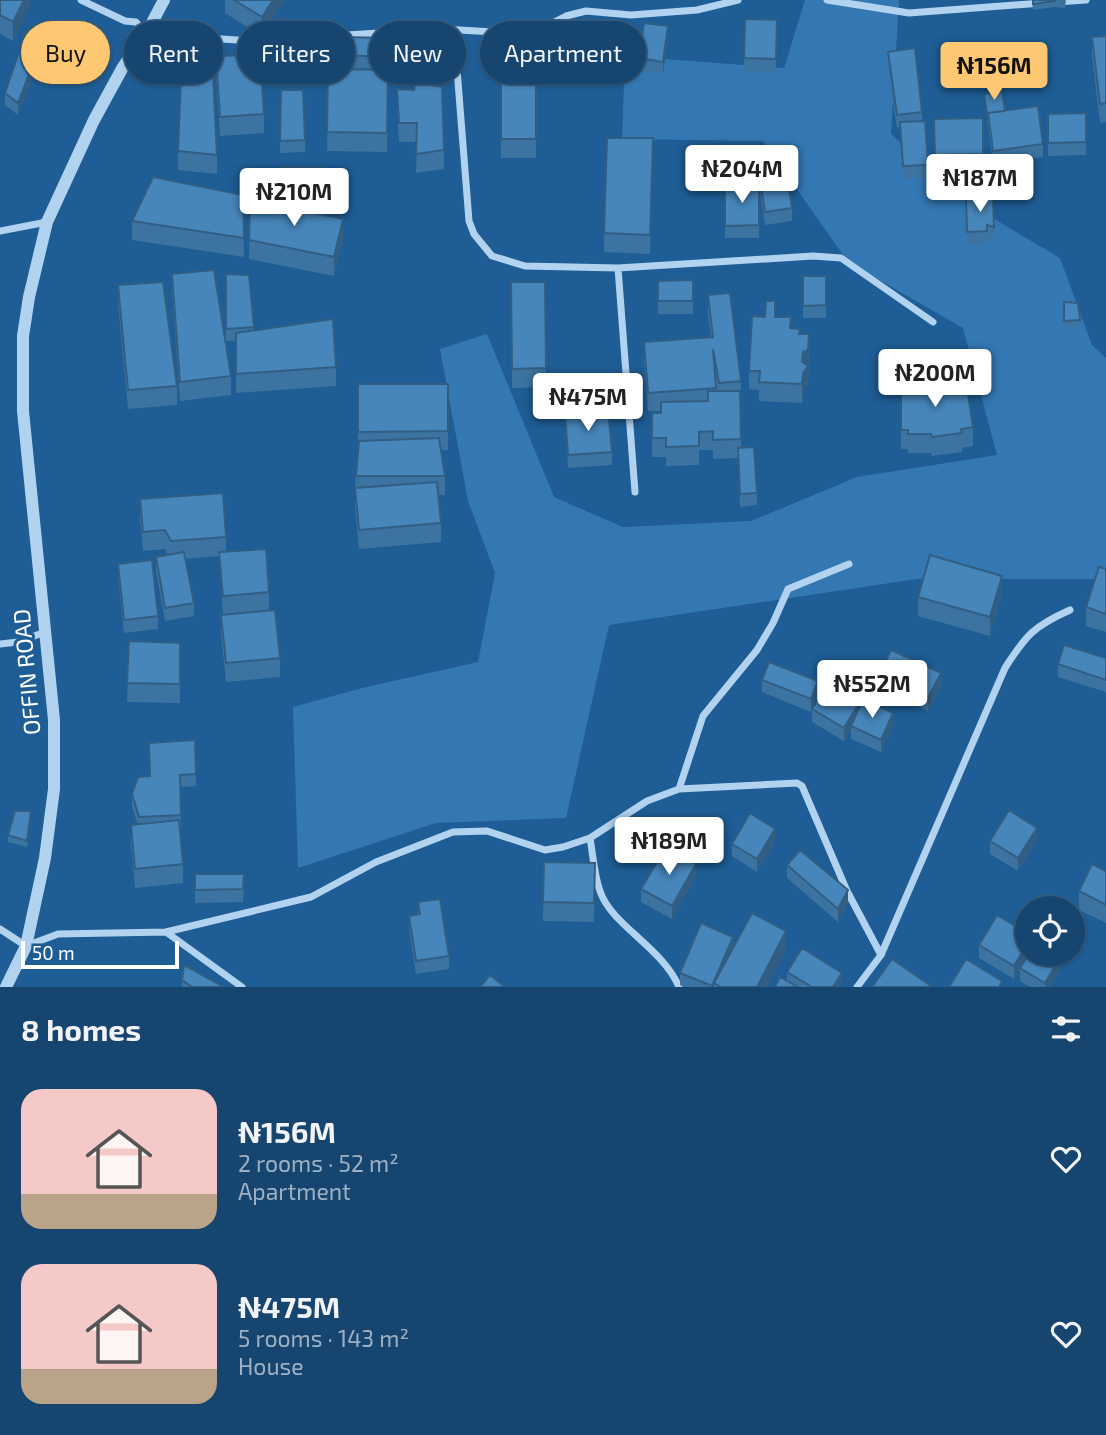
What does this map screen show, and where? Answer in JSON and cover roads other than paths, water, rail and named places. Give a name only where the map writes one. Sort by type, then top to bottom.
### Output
[{"type":"street","points":[[81,0],[125,21]]},
{"type":"street","name":"OFFIN ROAD","points":[[153,21],[164,0]]},
{"type":"street","points":[[466,30],[512,33],[539,30],[566,16],[586,11],[631,16],[697,10],[738,0]]},
{"type":"street","points":[[827,0],[909,13],[1086,0]]},
{"type":"street","points":[[223,39],[252,41],[369,34]]},
{"type":"street","name":"OFFIN ROAD","points":[[6,987],[26,946],[45,858],[54,789],[54,720],[26,452],[23,336],[29,297],[47,222],[94,120],[124,64]]},
{"type":"street","points":[[458,84],[470,221],[474,234],[492,257],[525,265],[618,268],[813,257],[841,258],[933,322]]},
{"type":"street","points":[[0,231],[47,222]]},
{"type":"street","points":[[618,268],[635,492]]},
{"type":"street","points":[[679,789],[703,716],[757,650],[788,589],[849,564]]},
{"type":"street","points":[[857,987],[881,955],[1005,668],[1024,638],[1045,621],[1070,610]]},
{"type":"street","points":[[0,643],[18,642],[45,632]]},
{"type":"street","points":[[0,929],[26,946],[58,934],[166,932],[311,897],[376,862],[453,832],[486,831],[545,850],[590,838],[647,801],[679,789],[797,783],[802,786],[847,891],[881,955]]},
{"type":"street","points":[[590,838],[600,892],[610,909],[668,965],[679,987]]},
{"type":"street","points":[[166,932],[242,987]]}]
